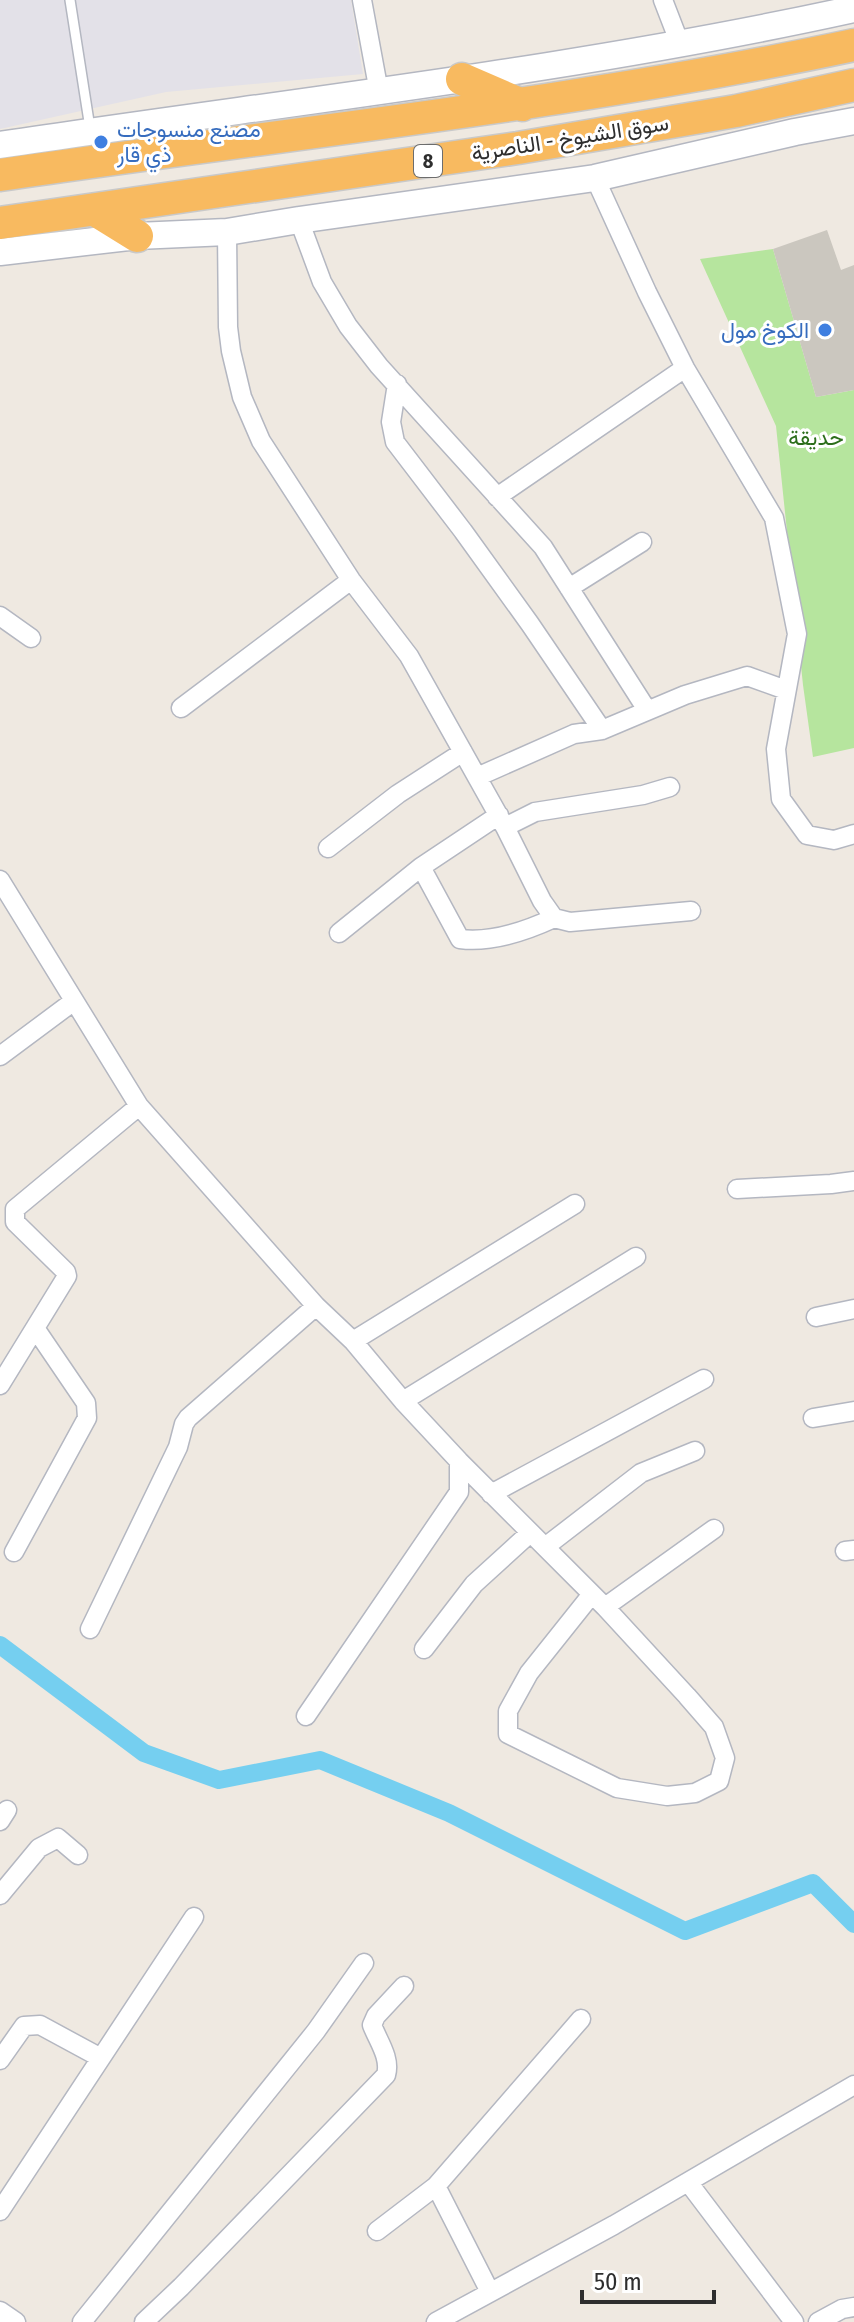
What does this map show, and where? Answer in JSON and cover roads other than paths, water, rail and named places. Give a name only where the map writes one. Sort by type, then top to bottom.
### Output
[{"type":"highway","name":"سوق الشيوخ - الناصرية","points":[[0,175],[522,105],[658,83],[854,45]]},
{"type":"highway","points":[[462,79],[522,105]]},
{"type":"highway","name":"سوق الشيوخ - الناصرية","points":[[0,223],[518,148],[736,111],[854,85]]},
{"type":"highway","points":[[95,210],[137,236]]},
{"type":"main road","points":[[0,145],[462,79],[680,44],[854,9]]},
{"type":"main road","points":[[0,252],[137,236],[227,232],[595,178],[854,121]]},
{"type":"street","points":[[362,0],[379,92]]},
{"type":"street","points":[[663,0],[680,44]]},
{"type":"street","points":[[595,178],[685,368],[774,518],[797,634],[776,749],[781,799],[807,835],[834,840],[854,834]]},
{"type":"street","points":[[299,220],[322,282],[363,346],[543,547],[647,710]]},
{"type":"street","points":[[227,232],[228,327],[233,362],[242,397],[261,441],[351,580],[409,656],[554,918]]},
{"type":"street","points":[[497,497],[685,368]]},
{"type":"street","points":[[397,384],[391,422],[395,442],[472,543],[602,730]]},
{"type":"street","points":[[569,588],[642,542]]},
{"type":"street","points":[[181,708],[351,580]]},
{"type":"street","points":[[0,616],[31,638]]},
{"type":"street","points":[[477,777],[574,734],[602,730],[685,695],[747,676],[786,690]]},
{"type":"street","points":[[328,848],[398,794],[463,752]]},
{"type":"street","points":[[339,933],[421,867],[502,821],[535,812],[643,795],[670,787]]},
{"type":"street","points":[[421,867],[460,939],[473,941],[527,930],[554,918],[570,922],[691,911]]},
{"type":"street","points":[[0,880],[6,907],[74,1001],[139,1106],[316,1306],[353,1341],[403,1401],[599,1601],[678,1685],[714,1727],[725,1758],[719,1781],[695,1793],[667,1796],[617,1788],[508,1734],[508,1711],[529,1673],[599,1601],[714,1529]]},
{"type":"street","points":[[0,1056],[74,1001]]},
{"type":"street","points":[[0,1385],[65,1281],[66,1272],[15,1222],[15,1209],[139,1106]]},
{"type":"street","points":[[737,1189],[854,1181]]},
{"type":"street","points":[[353,1341],[575,1204]]},
{"type":"street","points":[[403,1401],[636,1257]]},
{"type":"street","points":[[90,1629],[178,1447],[188,1418],[316,1306]]},
{"type":"street","points":[[816,1317],[854,1309]]},
{"type":"street","points":[[14,1552],[87,1418],[86,1403],[35,1328]]},
{"type":"street","points":[[491,1494],[704,1379]]},
{"type":"street","points":[[813,1418],[854,1411]]},
{"type":"street","points":[[545,1547],[641,1473],[695,1451]]},
{"type":"street","points":[[306,1716],[459,1492],[459,1461]]},
{"type":"street","points":[[424,1649],[474,1584],[530,1533]]},
{"type":"street","points":[[0,1895],[39,1848],[58,1838],[78,1855]]},
{"type":"street","points":[[0,2211],[194,1917]]},
{"type":"street","points":[[82,2322],[316,2031],[364,1963]]},
{"type":"street","points":[[144,2322],[386,2075],[387,2060],[372,2025],[376,2016],[404,1986]]},
{"type":"street","points":[[377,2231],[436,2186],[581,2019]]},
{"type":"street","points":[[0,2060],[24,2026],[40,2025],[101,2058]]},
{"type":"street","points":[[436,2322],[614,2225],[854,2085]]},
{"type":"street","points":[[688,2182],[794,2322]]},
{"type":"street","points":[[436,2186],[490,2292]]},
{"type":"street","points":[[818,2322],[842,2309],[854,2307]]},
{"type":"street","points":[[0,2311],[16,2322]]},
{"type":"lane","points":[[70,0],[91,131]]},
{"type":"waterway","points":[[0,1645],[144,1753],[219,1780],[320,1760],[449,1813],[685,1931],[813,1883],[854,1924]]},
{"type":"place","name":"مصنع منسوجات ذي قار","points":[[101,142]]},
{"type":"place","name":"الكوخ مول","points":[[825,330]]},
{"type":"park label","name":"حديقة","points":[[816,437]]}]
